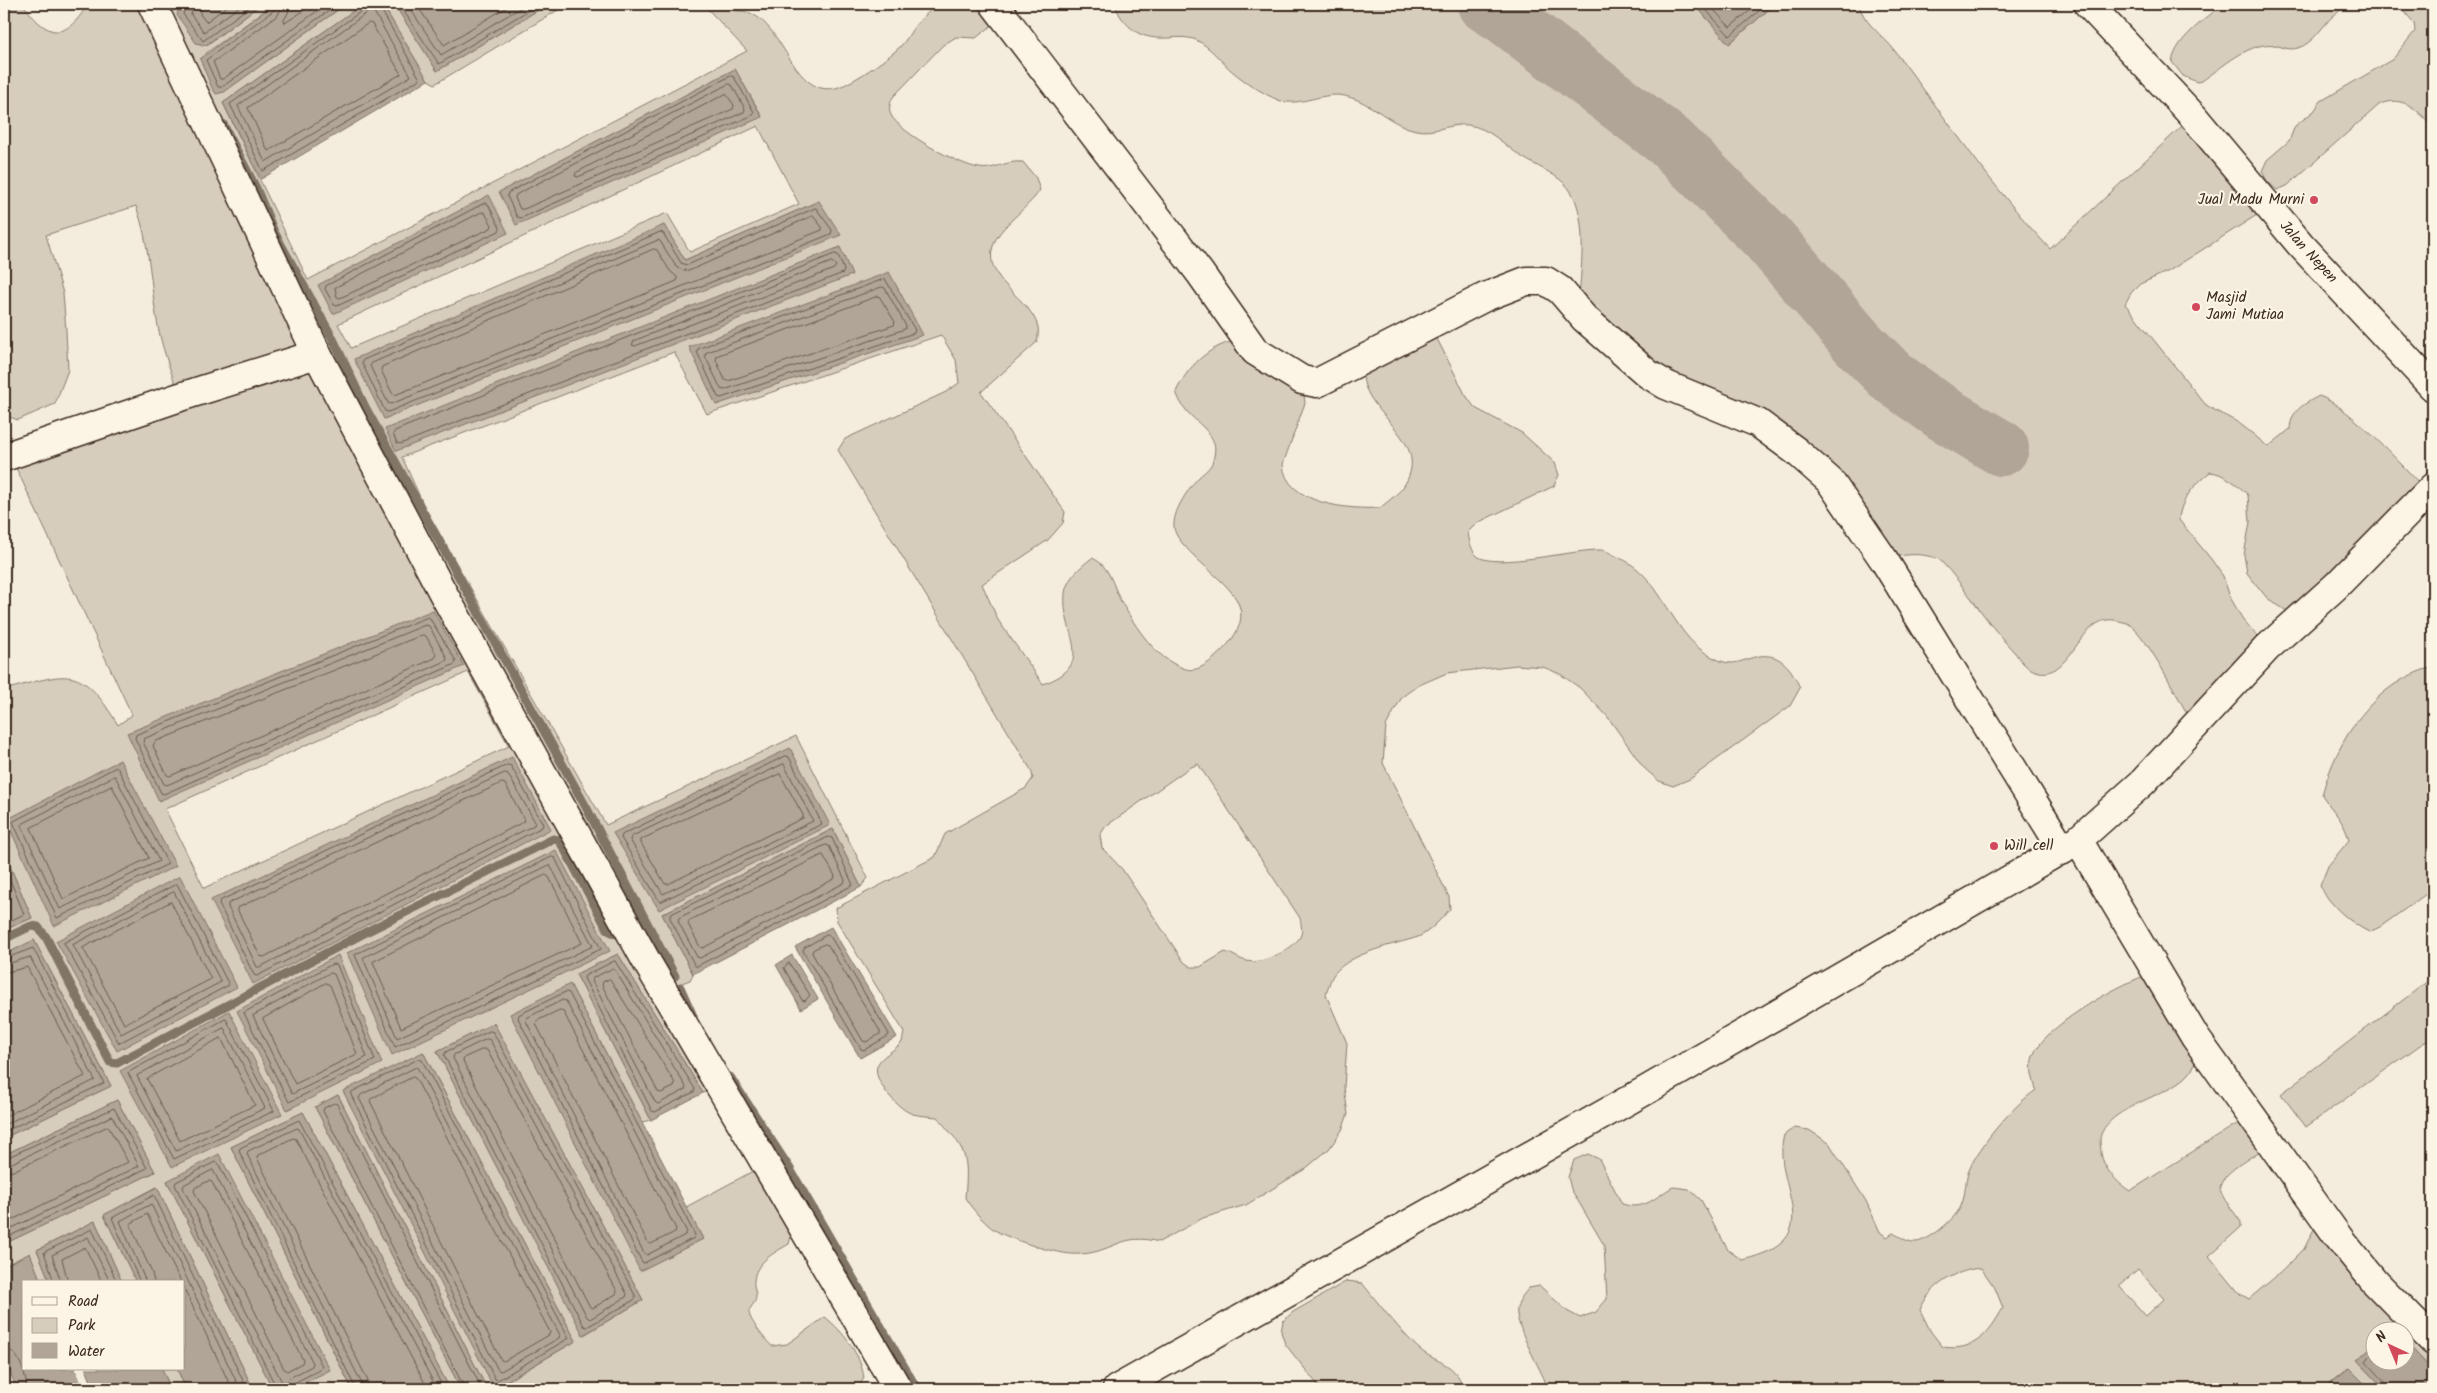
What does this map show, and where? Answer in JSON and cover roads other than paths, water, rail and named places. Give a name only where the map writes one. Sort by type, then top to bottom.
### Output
[{"type":"street","points":[[152,4],[317,354],[443,593],[648,964],[898,1389]]},
{"type":"street","points":[[994,4],[1200,273],[1255,351],[1284,370],[1302,380],[1317,382],[1486,297],[1526,281],[1546,281],[1560,290],[1584,318],[1648,374],[1666,385],[1758,423],[1796,451],[1830,481],[1884,560],[2195,1037],[2339,1238],[2375,1282],[2433,1341]]},
{"type":"street","name":"Jalan Nepen","points":[[2088,4],[2193,116],[2300,244],[2433,388]]},
{"type":"street","points":[[4,457],[180,397],[317,354]]},
{"type":"street","points":[[1117,1389],[1626,1101],[2071,845],[2142,782],[2267,648],[2336,586],[2433,487]]},
{"type":"water","points":[[185,4],[261,4],[206,45],[196,43],[177,15],[179,8]]},
{"type":"water","points":[[274,4],[346,4],[224,92],[216,94],[200,59]]},
{"type":"water","points":[[363,4],[382,4],[428,80],[261,179],[223,103]]},
{"type":"water","points":[[394,4],[548,4],[437,71]]},
{"type":"water","points":[[1703,4],[1775,4],[1729,44],[1698,8]]},
{"type":"water","points":[[735,69],[762,117],[516,225],[499,192]]},
{"type":"water","points":[[489,195],[508,233],[333,314],[318,285]]},
{"type":"water","points":[[819,201],[841,235],[384,419],[354,359],[664,225],[685,260]]},
{"type":"water","points":[[840,247],[852,275],[396,451],[385,429]]},
{"type":"water","points":[[889,272],[923,335],[716,405],[689,347]]},
{"type":"water","points":[[433,610],[464,666],[159,801],[127,733]]},
{"type":"water","points":[[790,748],[830,825],[659,910],[613,833]]},
{"type":"water","points":[[512,757],[551,829],[253,984],[211,900]]},
{"type":"water","points":[[120,760],[176,866],[54,926],[6,820]]},
{"type":"water","points":[[833,829],[861,887],[693,974],[662,914]]},
{"type":"water","points":[[556,850],[610,951],[392,1055],[347,953]]},
{"type":"water","points":[[4,852],[32,918],[4,930]]},
{"type":"water","points":[[180,876],[237,987],[117,1051],[56,941]]},
{"type":"water","points":[[831,927],[897,1037],[860,1058],[795,947]]},
{"type":"water","points":[[34,940],[111,1086],[4,1138],[4,955]]},
{"type":"water","points":[[618,954],[703,1093],[651,1120],[576,974]]},
{"type":"water","points":[[338,955],[382,1063],[287,1110],[237,1011]]},
{"type":"water","points":[[792,955],[818,999],[801,1009],[776,965]]},
{"type":"water","points":[[570,984],[703,1239],[640,1271],[510,1014]]},
{"type":"water","points":[[229,1011],[282,1114],[172,1167],[120,1071]]},
{"type":"water","points":[[494,1023],[643,1300],[583,1335],[437,1051]]},
{"type":"water","points":[[423,1052],[576,1341],[494,1388],[343,1091]]},
{"type":"water","points":[[338,1095],[487,1389],[461,1389],[315,1107]]},
{"type":"water","points":[[117,1100],[155,1172],[4,1244],[4,1155]]},
{"type":"water","points":[[303,1112],[450,1389],[352,1389],[231,1147]]},
{"type":"water","points":[[219,1154],[330,1370],[292,1389],[273,1389],[167,1181]]},
{"type":"water","points":[[157,1187],[253,1389],[186,1389],[177,1370],[185,1370],[185,1280],[135,1280],[104,1215]]},
{"type":"water","points":[[95,1221],[121,1280],[49,1280],[37,1250]]},
{"type":"water","points":[[30,1253],[40,1280],[22,1280],[22,1370],[75,1370],[83,1389],[16,1389],[4,1354],[4,1266]]},
{"type":"water","points":[[2414,1351],[2433,1371],[2433,1389],[2385,1389],[2367,1370],[2414,1370]]},
{"type":"water","points":[[2364,1353],[2364,1367],[2357,1360]]},
{"type":"water","points":[[2349,1368],[2370,1389],[2322,1389]]},
{"type":"water","points":[[86,1370],[162,1370],[171,1389],[94,1389]]},
{"type":"waterway","points":[[1485,4],[1504,16],[1670,142],[1767,237],[1858,343],[1892,377],[1944,414],[2001,448]]},
{"type":"waterway","points":[[223,124],[256,188],[274,232],[333,339],[365,407],[586,807],[675,976]]},
{"type":"waterway","points":[[4,939],[31,926],[38,927],[46,937],[110,1062],[117,1063],[368,931],[553,839],[559,840],[564,848],[608,930],[616,934]]},
{"type":"waterway","points":[[680,987],[693,1016]]},
{"type":"waterway","points":[[730,1077],[790,1169],[917,1389]]},
{"type":"place","name":"Jual Madu Murni","points":[[2314,200]]},
{"type":"place","name":"Masjid Jami Mutiaa","points":[[2196,307]]},
{"type":"place","name":"Will cell","points":[[1994,846]]}]
